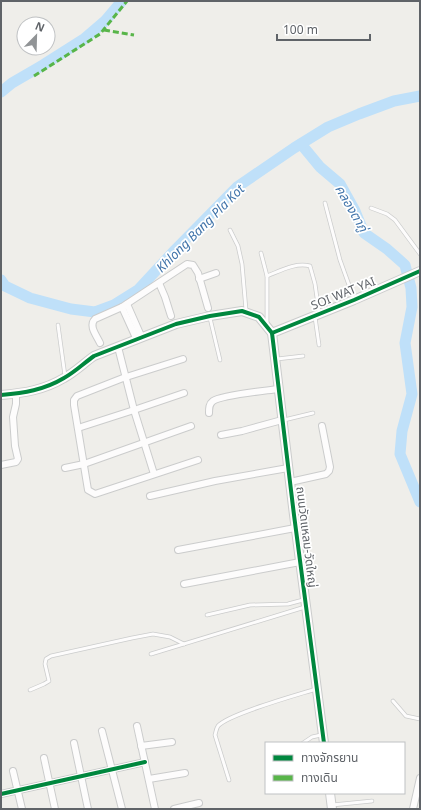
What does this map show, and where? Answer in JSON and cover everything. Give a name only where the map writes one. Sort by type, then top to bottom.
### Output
[{"type":"street","points":[[100,343],[92,326],[92,322],[95,319],[124,306],[187,264],[193,265],[200,279],[209,312]]},
{"type":"street","name":"SOI WAT YAI","points":[[272,333],[354,300],[417,272]]},
{"type":"street","points":[[200,279],[216,273]]},
{"type":"street","points":[[159,283],[171,316]]},
{"type":"street","points":[[124,306],[139,339]]},
{"type":"street","points":[[1,395],[31,392],[52,385],[65,378],[94,356],[209,312],[247,312],[259,317],[272,333]]},
{"type":"street","name":"ถนนวัดแหลม-วัดใหญ่","points":[[272,333],[295,528],[323,739]]},
{"type":"street","points":[[116,348],[154,474]]},
{"type":"street","points":[[183,359],[77,396],[74,400],[74,405],[88,490],[94,494],[198,460]]},
{"type":"street","points":[[209,413],[209,406],[212,402],[223,398],[278,389]]},
{"type":"street","points":[[78,428],[184,393]]},
{"type":"street","points":[[1,465],[16,462],[18,459],[15,446],[13,417],[16,404],[16,394]]},
{"type":"street","points":[[221,435],[282,420]]},
{"type":"street","points":[[65,468],[84,464],[191,426]]},
{"type":"street","points":[[290,482],[326,474],[329,471],[330,467],[322,426]]},
{"type":"street","points":[[150,496],[215,481],[288,468]]},
{"type":"street","points":[[178,550],[295,528]]},
{"type":"street","points":[[184,584],[300,562]]},
{"type":"street","points":[[137,726],[155,809]]},
{"type":"street","points":[[102,731],[113,769],[122,809]]},
{"type":"street","points":[[141,746],[172,742]]},
{"type":"street","points":[[74,743],[88,809]]},
{"type":"street","points":[[44,758],[55,809]]},
{"type":"street","points":[[1,794],[145,762]]},
{"type":"street","points":[[13,771],[22,809]]},
{"type":"street","points":[[149,779],[185,773]]},
{"type":"street","points":[[412,809],[420,778]]},
{"type":"street","points":[[330,794],[332,807]]},
{"type":"street","points":[[174,809],[199,803]]},
{"type":"lane","points":[[325,203],[340,260],[354,300]]},
{"type":"lane","points":[[371,208],[387,214],[394,220],[420,254]]},
{"type":"lane","points":[[230,230],[238,246],[242,264],[247,312]]},
{"type":"lane","points":[[261,253],[267,276],[267,325]]},
{"type":"lane","points":[[267,276],[293,267],[306,265],[310,266],[315,284],[318,345]]},
{"type":"lane","points":[[209,312],[220,360]]},
{"type":"lane","points":[[58,324],[65,378]]},
{"type":"lane","points":[[275,359],[303,356]]},
{"type":"lane","points":[[282,420],[314,413]]},
{"type":"lane","points":[[207,615],[250,606],[305,603]]},
{"type":"lane","points":[[151,654],[305,603]]},
{"type":"lane","points":[[30,690],[44,684],[49,680],[45,664],[46,659],[51,656],[153,634],[170,638],[184,644]]},
{"type":"lane","points":[[229,780],[215,735],[217,728],[224,722],[242,714],[316,689]]},
{"type":"lane","points":[[393,701],[406,716],[420,719]]},
{"type":"lane","points":[[304,742],[312,737],[323,739]]},
{"type":"lane","points":[[332,807],[372,801]]},
{"type":"waterway","name":"Khlong Bang Pla Kot","points":[[1,92],[12,83],[84,39],[105,21],[122,1]]},
{"type":"waterway","name":"Khlong Bang Pla Kot","points":[[1,280],[5,286],[30,298],[71,309],[95,312],[114,305],[138,290],[237,187],[294,148],[328,127],[359,114],[394,101],[420,96]]},
{"type":"waterway","name":"คลองตาภู่","points":[[301,144],[320,167],[340,184],[355,211],[364,233],[387,249],[405,265],[411,288],[412,307],[405,343],[412,394],[402,431],[400,454],[420,502]]},
{"type":"marked path","points":[[34,76],[100,34],[127,1]]},
{"type":"marked path","points":[[104,30],[134,35]]},
{"type":"cycle path","points":[[272,333],[354,300],[420,271]]},
{"type":"cycle path","points":[[1,395],[26,392],[49,385],[68,376],[94,356],[176,324],[210,316],[242,311],[259,317],[272,333],[324,742]]},
{"type":"cycle path","points":[[1,794],[145,762]]}]
